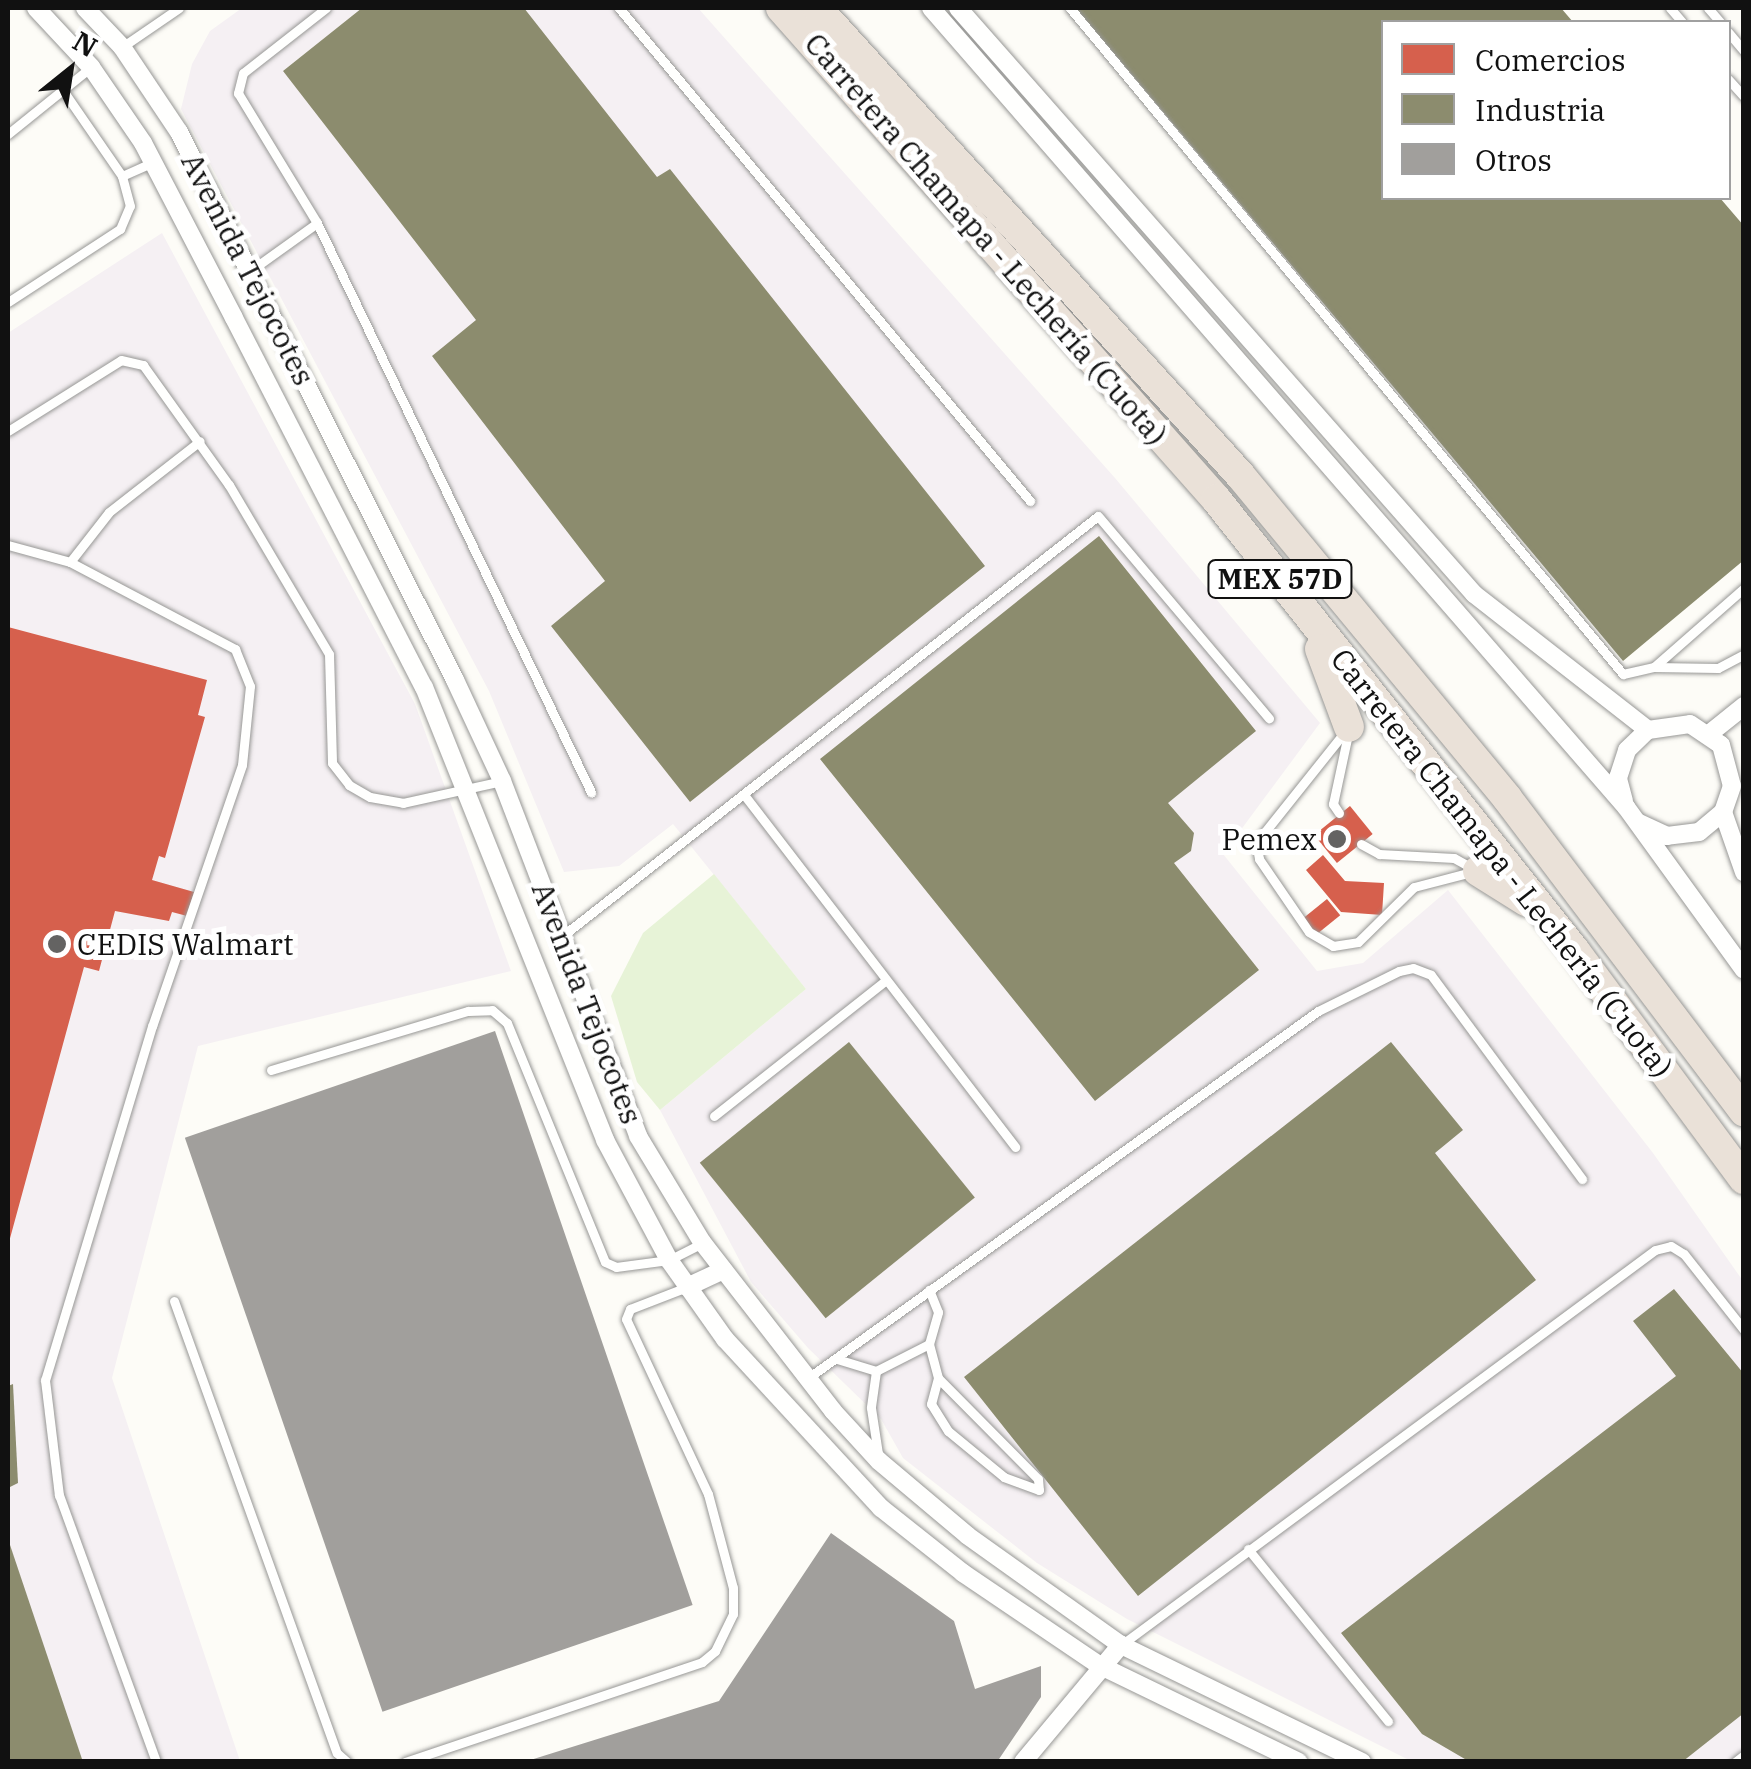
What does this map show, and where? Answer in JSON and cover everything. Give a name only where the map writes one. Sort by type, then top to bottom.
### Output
[{"type":"highway","name":"Carretera Chamapa - Lechería (Cuota)","points":[[781,8],[1216,499],[1575,951],[1744,1179]]},
{"type":"highway","name":"Carretera Chamapa - Lechería (Cuota)","points":[[817,8],[1240,475],[1507,798],[1744,1111]]},
{"type":"highway","points":[[1216,499],[1323,653],[1349,727]]},
{"type":"highway","points":[[1478,871],[1521,896],[1575,951]]},
{"type":"street","name":"Avenida Tejocotes","points":[[36,8],[91,67],[153,162],[424,687],[470,792],[605,1140],[687,1287],[767,1390],[881,1508],[1099,1665],[1299,1762]]},
{"type":"street","name":"Avenida Tejocotes","points":[[85,8],[122,47],[179,132],[250,272],[502,781],[638,1136],[702,1242],[806,1379],[879,1461],[968,1536],[1121,1644],[1362,1762]]},
{"type":"street","points":[[931,8],[1626,807],[1744,970]]},
{"type":"street","points":[[958,8],[1474,594],[1648,730]]},
{"type":"street","points":[[1709,734],[1744,706]]},
{"type":"street","points":[[1626,807],[1618,778],[1626,750],[1648,730],[1668,723],[1709,734],[1736,753],[1724,812],[1699,832],[1668,836],[1638,823]]},
{"type":"street","points":[[1724,812],[1744,872]]},
{"type":"street","points":[[687,1287],[723,1270]]},
{"type":"street","points":[[1023,1762],[1099,1665],[1121,1644]]},
{"type":"lane","points":[[122,47],[179,8]]},
{"type":"lane","points":[[326,8],[238,81],[317,224],[591,792]]},
{"type":"lane","points":[[620,8],[1030,501]]},
{"type":"lane","points":[[1070,8],[1623,674],[1654,666],[1718,668],[1744,654]]},
{"type":"lane","points":[[8,134],[60,86],[91,67]]},
{"type":"lane","points":[[8,302],[120,228],[130,206],[122,176],[60,86]]},
{"type":"lane","points":[[122,176],[153,162]]},
{"type":"lane","points":[[250,272],[317,224]]},
{"type":"lane","points":[[8,431],[121,360],[143,364],[200,442],[329,654],[332,763],[349,785],[370,798],[404,802],[470,792],[502,781]]},
{"type":"lane","points":[[70,562],[109,512],[200,442]]},
{"type":"lane","points":[[561,938],[1098,516],[1269,718]]},
{"type":"lane","points":[[8,545],[70,562],[235,649],[250,686],[242,765],[152,1026],[45,1380],[59,1495],[156,1762]]},
{"type":"lane","points":[[1654,666],[1744,588]]},
{"type":"lane","points":[[1339,813],[1333,804],[1349,727]]},
{"type":"lane","points":[[1349,727],[1256,843],[1259,859],[1309,932],[1333,946],[1358,942],[1414,887],[1430,878],[1478,871]]},
{"type":"lane","points":[[744,796],[1015,1147]]},
{"type":"lane","points":[[1361,844],[1378,854],[1454,858],[1478,871]]},
{"type":"lane","points":[[806,1379],[1318,1011],[1413,968],[1431,975],[1582,1179]]},
{"type":"lane","points":[[714,1116],[886,980]]},
{"type":"lane","points":[[270,1070],[468,1010],[492,1010],[508,1023],[596,1250],[616,1267],[669,1260],[702,1242]]},
{"type":"lane","points":[[1121,1644],[1655,1250],[1671,1246],[1684,1254],[1744,1330]]},
{"type":"lane","points":[[405,1762],[702,1662],[715,1651],[733,1614],[733,1588],[708,1494],[626,1319],[630,1309],[687,1287]]},
{"type":"lane","points":[[930,1290],[938,1312],[930,1344],[938,1378],[931,1404],[948,1432],[1004,1477],[1039,1490],[1038,1479],[938,1378]]},
{"type":"lane","points":[[174,1301],[337,1754],[347,1762]]},
{"type":"lane","points":[[837,1359],[876,1371],[930,1344]]},
{"type":"lane","points":[[876,1371],[871,1408],[879,1461]]},
{"type":"lane","points":[[1248,1549],[1388,1721]]},
{"type":"lane","points":[[1735,1762],[1744,1755]]},
{"type":"shaded area","points":[[242,8],[698,8],[1115,478],[1320,723],[1223,854],[1317,971],[1363,963],[1448,890],[1653,1153],[1743,1281],[1743,1761],[1411,1761],[1127,1619],[1037,1563],[903,1458],[881,1419],[808,1348],[751,1282],[660,1110],[806,989],[673,824],[619,866],[564,872],[489,691],[181,109],[192,64],[210,31]]},
{"type":"shaded area","points":[[162,233],[415,704],[511,971],[198,1046],[112,1378],[240,1761],[8,1762],[8,333]]},
{"type":"green space","points":[[714,874],[806,989],[660,1110],[637,1082],[611,996],[643,933]]},
{"type":"building: Comercios","name":"CEDIS Walmart","points":[[8,627],[207,680],[198,715],[205,717],[165,858],[159,856],[152,880],[194,892],[187,916],[172,912],[169,921],[115,911],[99,971],[84,967],[9,1242]]},
{"type":"building: Comercios","points":[[1350,806],[1373,834],[1337,863],[1314,835]]},
{"type":"building: Comercios","points":[[1323,855],[1345,881],[1384,883],[1382,915],[1341,912],[1306,870]]},
{"type":"building: Comercios","points":[[1327,899],[1340,915],[1315,936],[1301,920]]},
{"type":"building: Industria","points":[[362,8],[524,8],[657,177],[670,169],[985,566],[690,802],[551,626],[605,581],[432,356],[476,320],[283,71]]},
{"type":"building: Industria","points":[[1076,8],[1561,8],[1571,20],[1381,20],[1381,200],[1722,200],[1744,226],[1744,560],[1623,661]]},
{"type":"building: Industria","points":[[1099,536],[1256,731],[1168,803],[1194,833],[1191,851],[1174,863],[1259,970],[1095,1101],[820,759]]},
{"type":"building: Industria","points":[[849,1042],[975,1197],[826,1318],[700,1163]]},
{"type":"building: Industria","points":[[1391,1042],[1463,1130],[1435,1153],[1536,1280],[1138,1596],[964,1377]]},
{"type":"building: Industria","points":[[1674,1289],[1744,1374],[1744,1713],[1682,1762],[1470,1762],[1422,1734],[1341,1633],[1676,1376],[1633,1321]]},
{"type":"building: Industria","points":[[13,1384],[18,1483],[8,1488],[8,1386]]},
{"type":"building: Industria","points":[[8,1539],[83,1762],[8,1762]]},
{"type":"building: Otros","points":[[495,1031],[693,1605],[382,1712],[185,1138]]},
{"type":"building: Otros","points":[[831,1533],[954,1621],[975,1689],[1041,1666],[1041,1697],[997,1762],[524,1762],[719,1701]]},
{"type":"place","name":"Pemex","points":[[1337,839]]},
{"type":"place","name":"CEDIS Walmart","points":[[57,944]]}]
